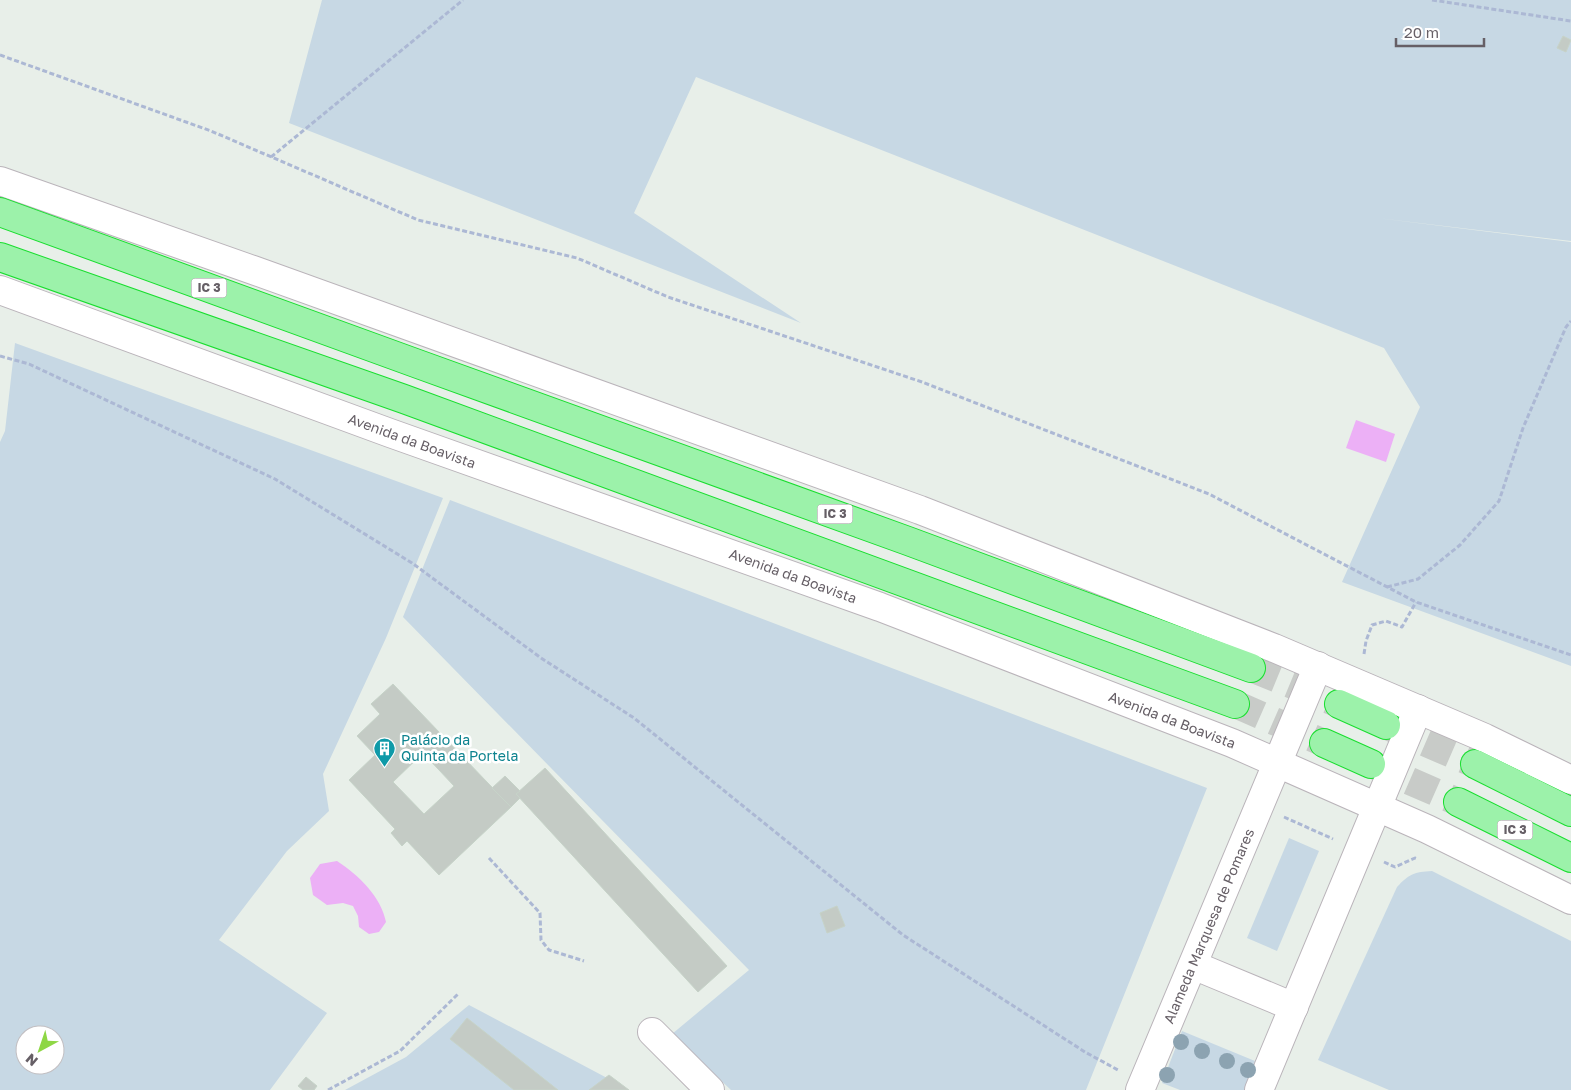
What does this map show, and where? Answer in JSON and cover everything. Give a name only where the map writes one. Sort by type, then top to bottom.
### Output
[{"type":"highway","name":"IC 3","points":[[0,212],[917,544],[1251,668]]},
{"type":"highway","points":[[0,257],[422,406],[1235,704]]},
{"type":"highway","points":[[1339,704],[1386,725]]},
{"type":"highway","points":[[1324,743],[1371,764]]},
{"type":"highway","points":[[1475,764],[1571,812]]},
{"type":"highway","name":"IC 3","points":[[1458,802],[1571,858]]},
{"type":"street","points":[[0,181],[920,510],[1318,666],[1485,738],[1571,780]]},
{"type":"street","name":"Avenida da Boavista","points":[[0,290],[399,436],[880,607],[1223,739],[1428,829],[1571,900]]},
{"type":"street","name":"Alameda Marquesa de Pomares","points":[[1143,1085],[1318,666]]},
{"type":"street","points":[[1259,1090],[1418,709]]},
{"type":"street","points":[[1193,965],[1294,1007]]},
{"type":"street","points":[[652,1032],[710,1090]]},
{"type":"path","points":[[271,157],[463,0]]},
{"type":"path","points":[[1432,0],[1571,21]]},
{"type":"path","points":[[0,55],[211,131],[418,220],[577,258],[668,297],[922,382],[1209,494],[1416,602],[1571,655]]},
{"type":"path","points":[[1386,587],[1418,579],[1460,545],[1499,502],[1524,428],[1566,327],[1571,321]]},
{"type":"path","points":[[0,356],[29,364],[274,479],[412,563],[541,658],[634,718],[903,935],[1085,1052],[1143,1085]]},
{"type":"path","points":[[1364,654],[1372,625],[1386,621],[1402,627],[1416,602]]},
{"type":"path","points":[[1260,806],[1395,866]]},
{"type":"path","points":[[489,858],[540,914],[541,940],[549,950],[584,961]]},
{"type":"path","points":[[328,1090],[400,1051],[459,993]]},
{"type":"shaded area","points":[[322,0],[1571,0],[1571,241],[1377,218],[1571,242],[1571,666],[1342,582],[1420,407],[1384,348],[696,77],[634,213],[801,323],[289,123]]},
{"type":"shaded area","points":[[15,343],[443,498],[386,638],[323,774],[329,811],[287,851],[219,940],[327,1013],[270,1090],[0,1090],[0,442],[5,431]]},
{"type":"shaded area","points":[[1356,420],[1395,434],[1386,462],[1346,448]]},
{"type":"shaded area","points":[[450,500],[1207,788],[1086,1090],[731,1090],[672,1034],[749,970],[403,617]]},
{"type":"shaded area","points":[[1289,838],[1319,851],[1277,951],[1247,938]]},
{"type":"shaded area","points":[[337,861],[368,887],[379,903],[386,922],[379,932],[369,934],[359,927],[358,916],[353,906],[343,903],[327,905],[313,895],[310,878],[320,864]]},
{"type":"shaded area","points":[[1432,871],[1571,941],[1571,1090],[1389,1090],[1318,1060],[1397,887],[1412,874]]},
{"type":"shaded area","points":[[469,1005],[609,1079],[624,1090],[345,1090],[406,1057]]},
{"type":"shaded area","points":[[1182,1031],[1255,1061],[1244,1090],[1180,1090],[1162,1083]]},
{"type":"building","points":[[1563,36],[1571,40],[1566,52],[1557,48]]},
{"type":"building","name":"Palácio da Quinta da Portela","points":[[393,684],[511,807],[439,875],[407,841],[402,846],[391,833],[395,829],[349,780],[375,755],[357,736],[380,714],[371,704]],"holes":[[[423,753],[454,786],[424,814],[393,782]]]},
{"type":"building","points":[[545,768],[727,966],[698,992],[516,794]]},
{"type":"building","points":[[505,776],[520,791],[516,794],[520,798],[511,807],[492,788]]},
{"type":"building","points":[[837,906],[845,926],[827,933],[820,913]]},
{"type":"building","points":[[467,1018],[558,1090],[514,1090],[450,1039]]},
{"type":"building","points":[[609,1075],[629,1090],[589,1090]]},
{"type":"building","points":[[306,1077],[317,1086],[314,1090],[303,1090],[298,1086]]},
{"type":"tunnel","points":[[1251,668],[1339,704]]},
{"type":"tunnel","points":[[1235,704],[1324,743]]},
{"type":"tunnel","points":[[1387,726],[1475,764]]},
{"type":"tunnel","points":[[1371,764],[1458,802]]},
{"type":"place","name":"Palácio da Quinta da Portela","points":[[385,767]]}]
